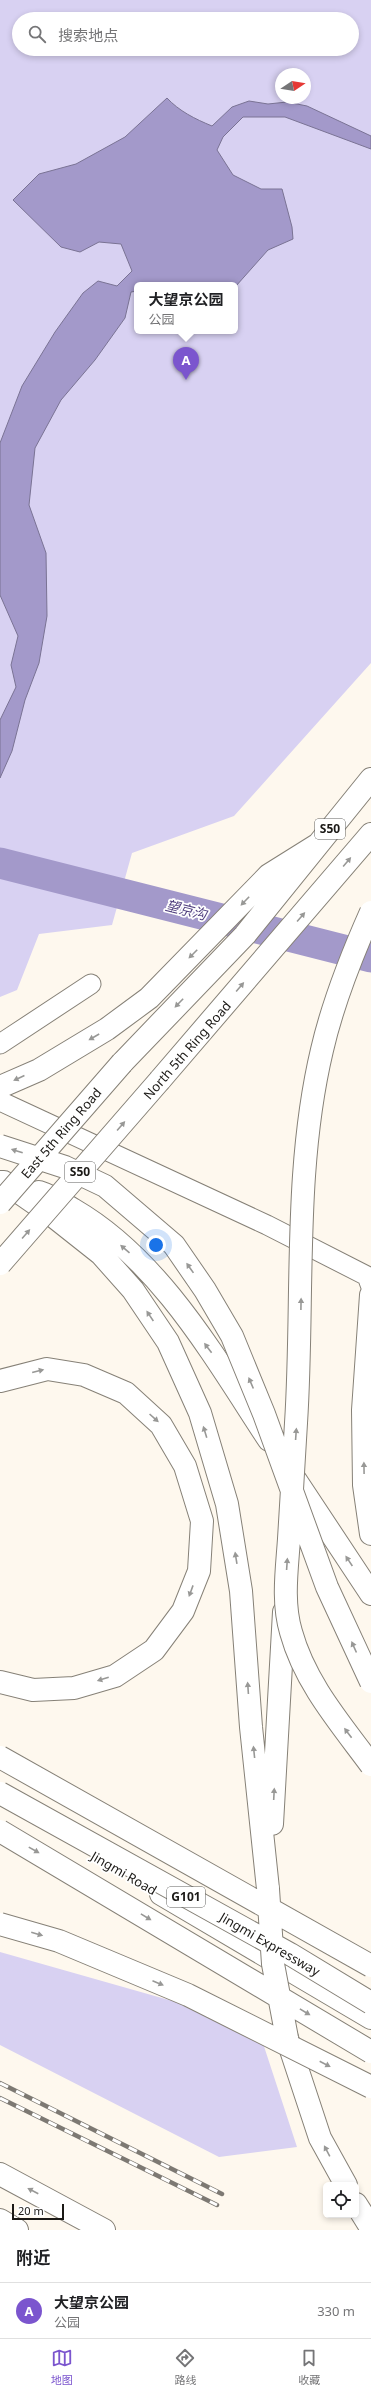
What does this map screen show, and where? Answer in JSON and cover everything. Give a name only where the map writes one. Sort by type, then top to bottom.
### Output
[{"type":"main road","name":"S50","points":[[317,845],[371,779]]},
{"type":"main road","name":"North 5th Ring Road","points":[[0,1264],[371,834]]},
{"type":"main road","points":[[0,1088],[39,1070],[107,1029],[148,998],[269,875],[317,845]]},
{"type":"main road","name":"East 5th Ring Road","points":[[0,1203],[122,1063],[245,935],[290,881],[317,845]]},
{"type":"main road","points":[[268,1889],[300,1372],[302,1217],[312,1102],[333,1007],[348,965],[371,912]]},
{"type":"main road","points":[[0,1146],[65,1167],[105,1186],[174,1245],[196,1277],[232,1336],[264,1414],[327,1587],[371,1682]]},
{"type":"main road","points":[[2,1182],[49,1196],[92,1220],[150,1271],[214,1356],[371,1594]]},
{"type":"main road","points":[[2,1182],[53,1216],[101,1254],[133,1290],[168,1342],[200,1413],[227,1504],[241,1591],[251,1727],[268,1889],[272,1964],[287,2038],[320,2138],[344,2182]]},
{"type":"main road","points":[[370,1283],[363,1410],[364,1485],[371,1534]]},
{"type":"main road","points":[[0,1381],[47,1369],[84,1375],[126,1393],[161,1425],[186,1466],[202,1521],[199,1571],[184,1611],[154,1650],[115,1676],[74,1688],[33,1690],[0,1682]]},
{"type":"main road","points":[[286,1590],[290,1631],[306,1672],[325,1704],[371,1765]]},
{"type":"main road","name":"G101","points":[[0,1757],[371,1965]]},
{"type":"main road","name":"Jingmi Expressway","points":[[0,1793],[290,1954],[371,2003]]},
{"type":"main road","name":"Jingmi Road","points":[[0,1803],[90,1852],[371,2018]]},
{"type":"main road","points":[[0,1831],[371,2052]]},
{"type":"main road","points":[[0,1924],[59,1941],[188,1995],[371,2087]]},
{"type":"main road","points":[[0,2174],[104,2230]]},
{"type":"main road","points":[[359,2209],[371,2228]]},
{"type":"main road","points":[[0,2220],[17,2230]]},
{"type":"street","points":[[0,1044],[91,984]]},
{"type":"street","points":[[0,1101],[267,1225],[370,1283]]},
{"type":"shaded area","points":[[0,0],[371,0],[371,663],[234,816],[132,853],[112,925],[39,934],[17,990],[0,997]]},
{"type":"shaded area","points":[[167,98],[188,114],[212,126],[232,107],[249,101],[268,104],[297,104],[307,106],[371,136],[371,149],[285,117],[243,117],[223,137],[217,150],[233,175],[261,189],[282,189],[292,227],[293,239],[268,250],[238,284],[238,282],[134,282],[134,292],[131,292],[125,318],[95,360],[61,400],[35,448],[29,505],[46,553],[47,616],[39,663],[25,700],[12,751],[0,778],[0,720],[16,687],[11,665],[18,636],[0,595],[0,443],[22,386],[55,332],[83,293],[98,281],[117,286],[132,271],[121,244],[99,242],[80,252],[61,247],[13,200],[39,174],[76,164],[125,137]]},
{"type":"shaded area","points":[[0,1952],[257,2025],[297,2147],[219,2157],[0,2045]]},
{"type":"waterway","name":"望京沟","points":[[0,863],[371,957]]},
{"type":"railway","points":[[0,2083],[222,2194]]},
{"type":"railway","points":[[0,2098],[217,2205]]},
{"type":"place","name":"大望京公园","points":[[186,380]]}]
